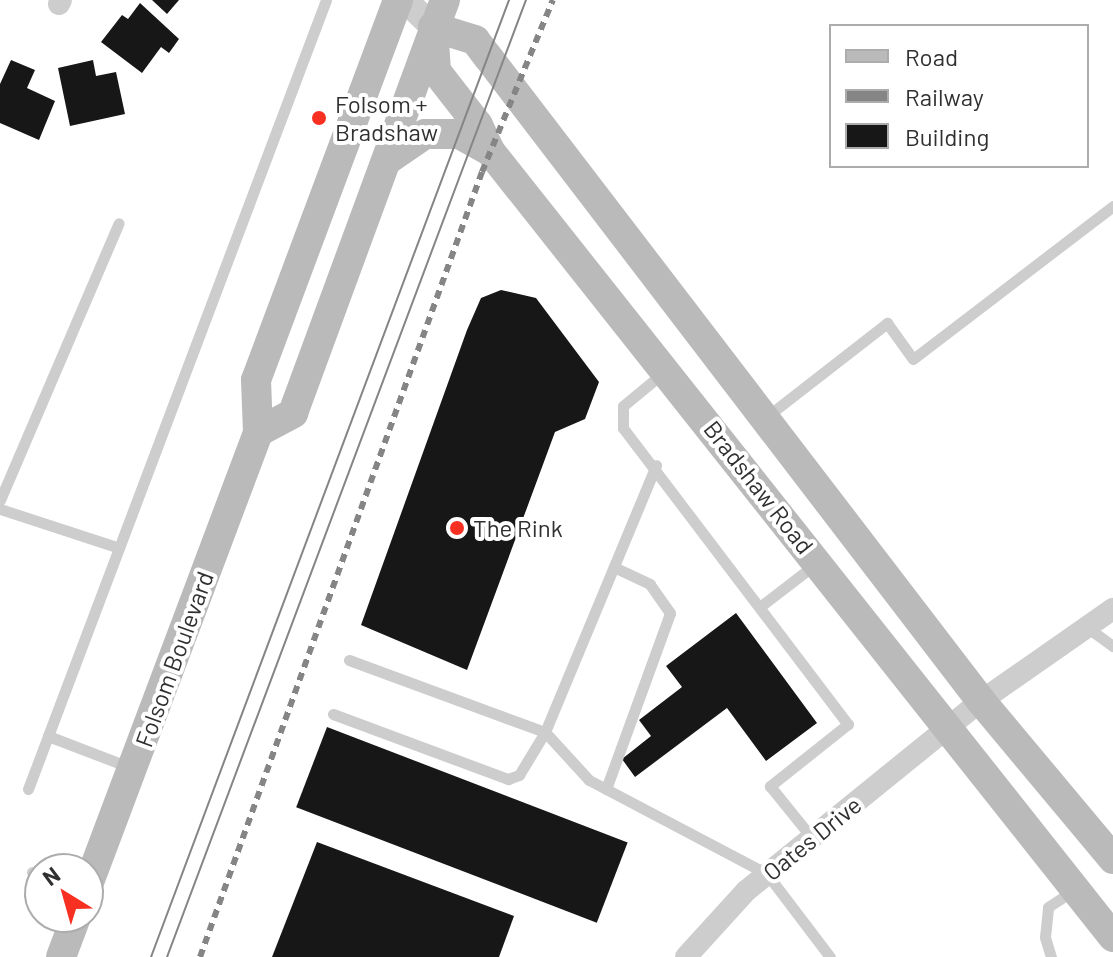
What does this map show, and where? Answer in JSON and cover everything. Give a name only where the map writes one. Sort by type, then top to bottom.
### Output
[{"type":"main road","name":"Folsom Boulevard","points":[[100,853],[258,432],[256,380],[398,0]]},
{"type":"main road","points":[[258,432],[293,413],[439,13]]},
{"type":"main road","name":"Bradshaw Road","points":[[439,13],[436,71],[478,125],[490,151],[667,369],[1113,937]]},
{"type":"main road","name":"Bradshaw Road","points":[[439,13],[475,40],[981,701],[1113,859]]},
{"type":"main road","points":[[387,160],[425,134],[459,134],[490,151]]},
{"type":"main road","points":[[61,957],[70,933]]},
{"type":"street","name":"Bradshaw Road","points":[[405,0],[439,13]]},
{"type":"street","name":"Oates Drive","points":[[686,957],[767,874],[981,701],[1113,609]]},
{"type":"lane","points":[[28,789],[326,0]]},
{"type":"lane","points":[[764,419],[887,323],[913,359],[1113,206]]},
{"type":"lane","points":[[0,500],[119,223]]},
{"type":"lane","points":[[667,369],[623,406],[623,428],[656,465],[848,724],[770,786],[812,838]]},
{"type":"lane","points":[[333,714],[508,779],[519,775],[545,732],[656,465]]},
{"type":"lane","points":[[0,509],[119,548]]},
{"type":"lane","points":[[761,606],[817,562]]},
{"type":"lane","points":[[606,789],[670,613],[650,584],[614,567]]},
{"type":"lane","points":[[1088,628],[1113,646]]},
{"type":"lane","points":[[349,660],[545,732],[589,780],[767,874],[830,957]]},
{"type":"lane","points":[[48,736],[133,769]]},
{"type":"lane","points":[[1051,957],[1045,937],[1048,907],[1077,889]]},
{"type":"building","points":[[152,0],[179,0],[167,14]]},
{"type":"building","points":[[140,3],[179,39],[169,53],[161,47],[142,73],[101,42],[122,15],[128,19]]},
{"type":"building","points":[[11,60],[35,70],[27,88],[55,101],[39,140],[0,123],[0,84]]},
{"type":"building","points":[[93,60],[96,76],[116,72],[125,114],[70,126],[58,68]]},
{"type":"building","name":"The Rink","points":[[501,290],[536,298],[599,382],[585,419],[555,432],[467,670],[361,625],[467,330],[481,298]]},
{"type":"building","points":[[736,613],[817,723],[766,761],[727,708],[635,777],[622,759],[651,736],[639,720],[682,687],[666,666]]},
{"type":"building","points":[[327,727],[628,842],[597,923],[296,807]]},
{"type":"building","points":[[317,842],[514,916],[499,957],[272,957]]},
{"type":"tram line","points":[[151,957],[509,0]]},
{"type":"tram line","points":[[167,957],[526,0]]},
{"type":"railway","points":[[200,957],[482,172],[553,0]]},
{"type":"place","name":"Folsom + Bradshaw","points":[[319,118]]},
{"type":"place","name":"The Rink","points":[[457,528]]}]
